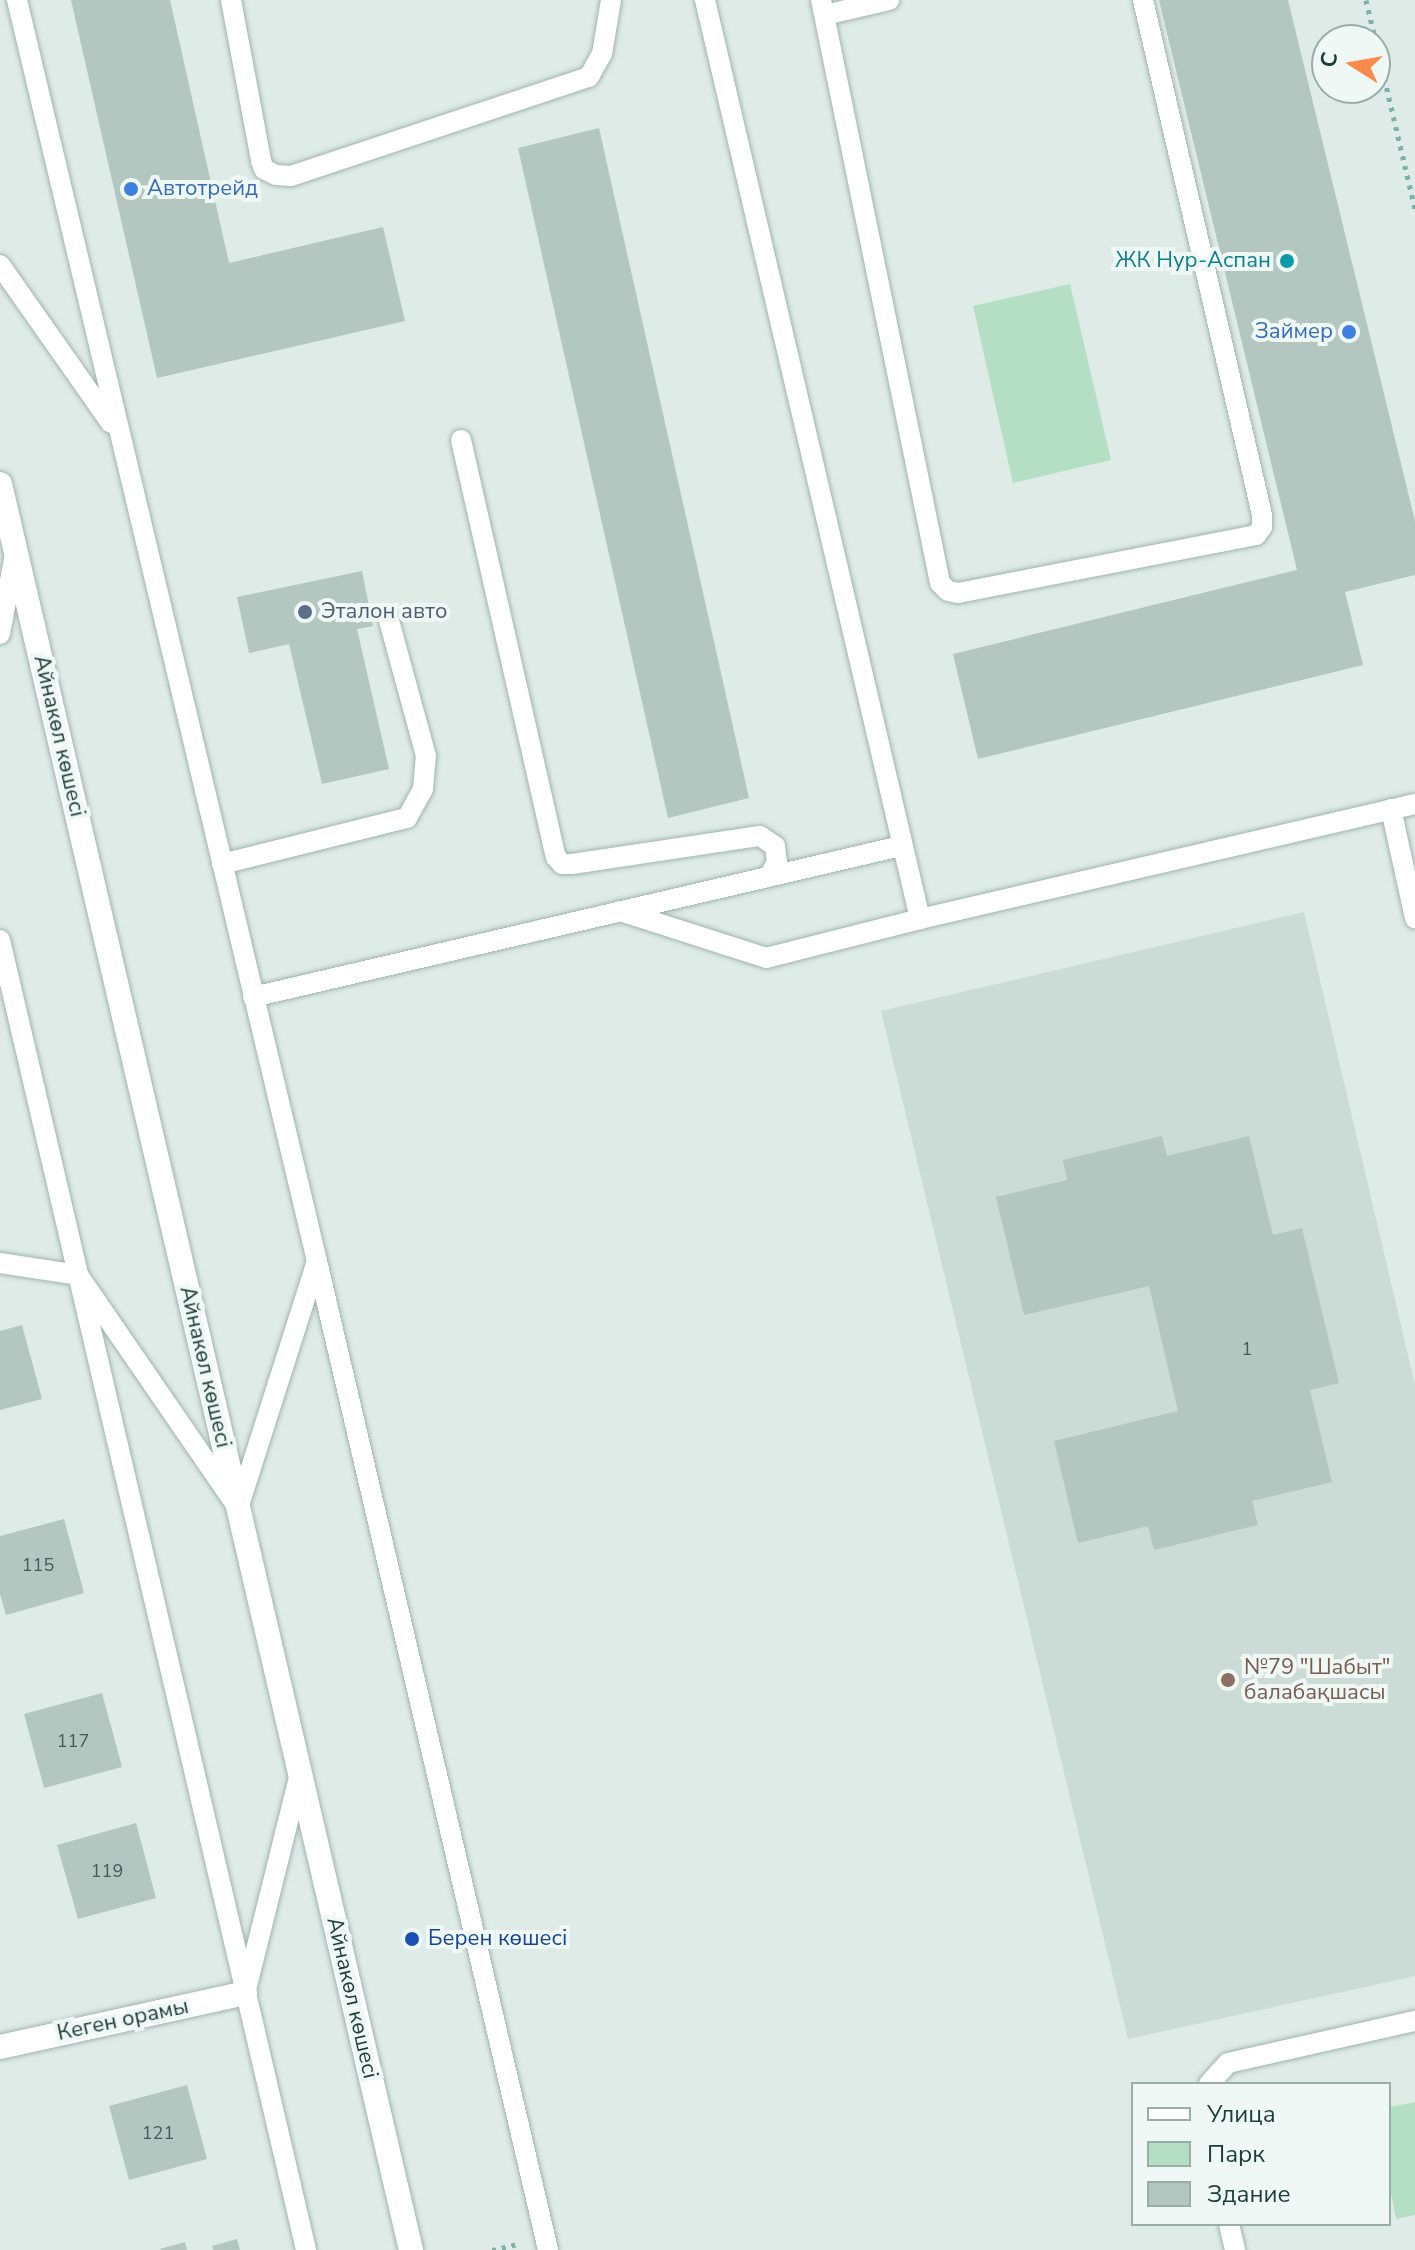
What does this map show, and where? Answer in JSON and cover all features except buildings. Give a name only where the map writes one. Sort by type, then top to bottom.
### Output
[{"type":"street","name":"Айнакөл көшесі","points":[[0,484],[411,2250]]},
{"type":"street","name":"Кеген орамы","points":[[0,2047],[245,1993]]},
{"type":"lane","points":[[17,0],[548,2250]]},
{"type":"lane","points":[[231,0],[261,161],[264,169],[276,175],[291,176],[589,77],[602,54],[611,0]]},
{"type":"lane","points":[[705,0],[920,919]]},
{"type":"lane","points":[[889,0],[823,8],[940,583],[948,591],[958,593],[1256,535],[1262,527],[1262,515],[1143,0]]},
{"type":"lane","points":[[0,265],[117,433]]},
{"type":"lane","points":[[461,440],[556,857],[562,864],[572,864],[760,836],[775,846],[777,862],[770,875]]},
{"type":"lane","points":[[0,634],[16,550]]},
{"type":"lane","points":[[222,864],[407,818],[423,789],[426,756],[389,621]]},
{"type":"lane","points":[[620,911],[766,958],[1415,804]]},
{"type":"lane","points":[[1391,809],[1415,918]]},
{"type":"lane","points":[[253,997],[901,846]]},
{"type":"lane","points":[[1,952],[306,2250]]},
{"type":"lane","points":[[238,1508],[317,1261]]},
{"type":"lane","points":[[0,1263],[78,1275],[238,1508]]},
{"type":"lane","points":[[245,1993],[300,1773]]},
{"type":"lane","points":[[1211,2082],[1228,2063],[1415,2021]]},
{"type":"lane","points":[[1229,2226],[1235,2250]]},
{"type":"path","points":[[1366,0],[1415,209]]},
{"type":"shaded area","name":"№79 \"Шабыт\" балабақшасы","points":[[1304,912],[1415,1385],[1415,1976],[1128,2039],[881,1011]]},
{"type":"green space","points":[[1070,284],[1111,460],[1013,483],[973,306]]},
{"type":"green space","points":[[1415,2102],[1415,2215],[1396,2219],[1391,2193],[1391,2107]]},
{"type":"place","name":"Автотрейд","points":[[131,189]]},
{"type":"place","name":"ЖК Нур-Аспан","points":[[1287,261]]},
{"type":"place","name":"Займер","points":[[1349,332]]},
{"type":"place","name":"Эталон авто","points":[[305,612]]},
{"type":"place","name":"№79 \"Шабыт\" балабақшасы","points":[[1228,1680]]},
{"type":"place","name":"Берен көшесі","points":[[412,1939]]}]
